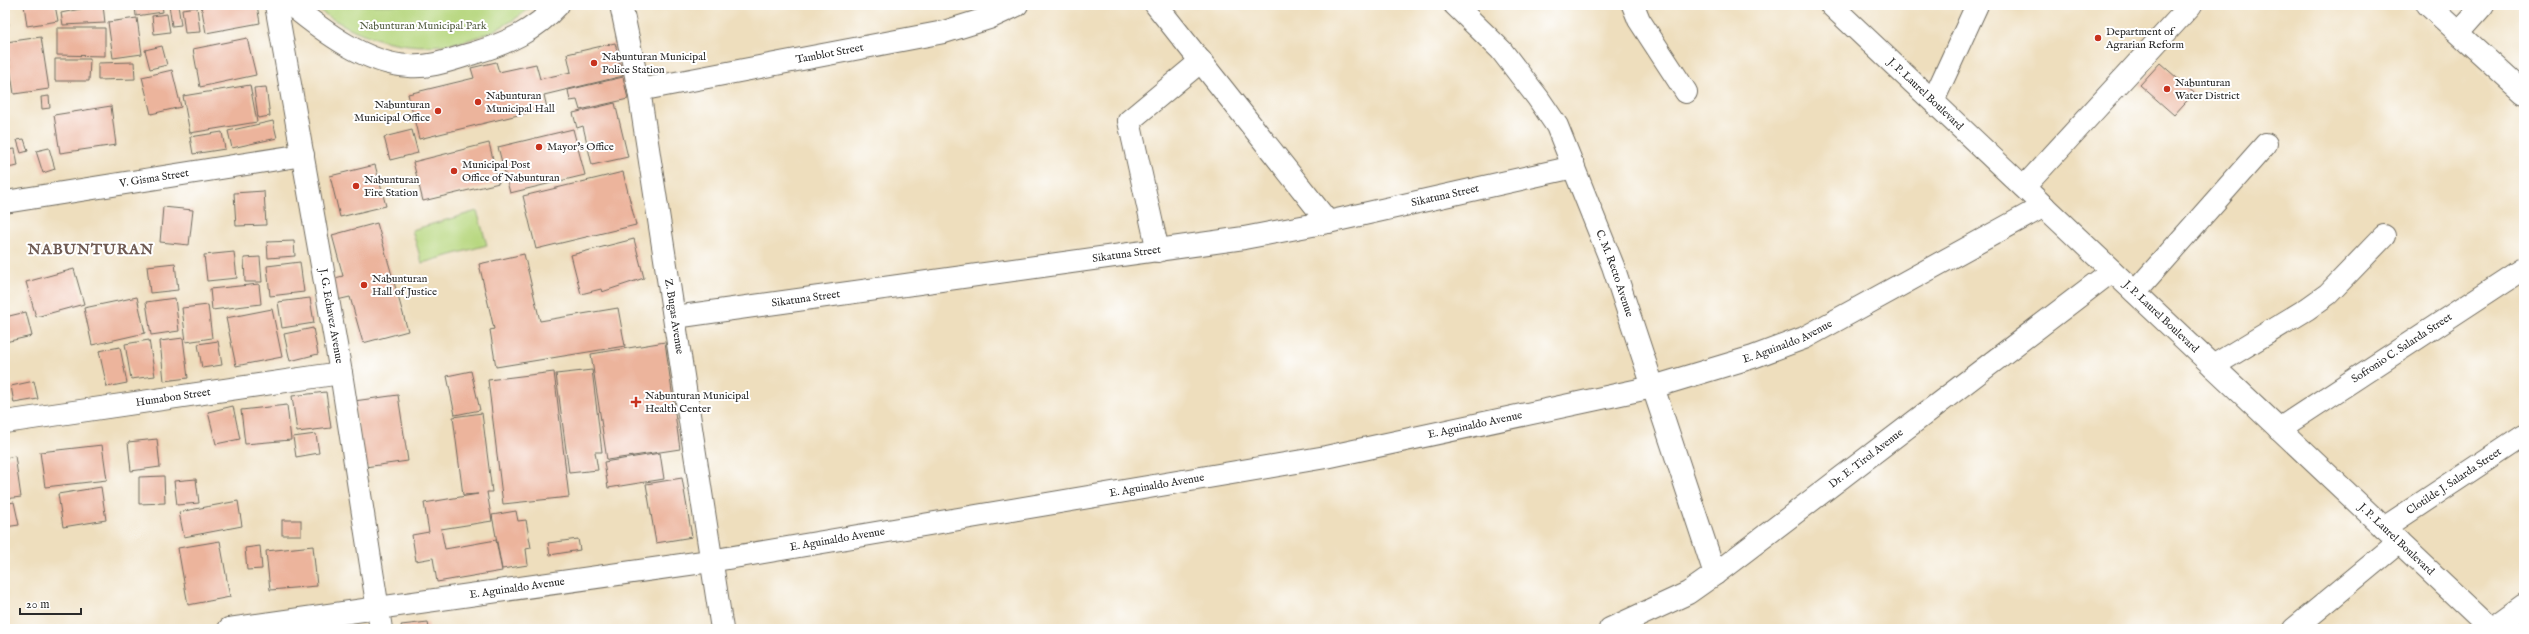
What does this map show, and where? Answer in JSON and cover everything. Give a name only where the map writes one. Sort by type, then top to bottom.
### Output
[{"type":"street","name":"J. G. Echavez Avenue","points":[[276,5],[341,373],[379,618]]},
{"type":"street","points":[[291,5],[334,36],[362,52],[386,62],[409,66],[432,65],[499,46],[536,26],[558,5]]},
{"type":"street","name":"Z. Bugas Avenue","points":[[621,5],[640,90],[675,317],[710,561],[722,629]]},
{"type":"street","name":"Tamblot Street","points":[[640,90],[944,32],[989,18],[1017,5]]},
{"type":"street","points":[[1156,5],[1328,222]]},
{"type":"street","name":"C. M. Recto Avenue","points":[[1455,5],[1501,50],[1538,98],[1557,126],[1612,266],[1716,574]]},
{"type":"street","points":[[1633,5],[1639,20],[1686,92]]},
{"type":"street","name":"J. P. Laurel Boulevard","points":[[1831,5],[2491,629]]},
{"type":"street","points":[[1933,101],[1978,5]]},
{"type":"street","points":[[2024,187],[2191,5]]},
{"type":"street","points":[[2428,5],[2524,93]]},
{"type":"street","points":[[2459,32],[2483,5]]},
{"type":"street","points":[[1158,251],[1129,121],[1201,62]]},
{"type":"street","points":[[2135,292],[2266,144]]},
{"type":"street","name":"V. Gisma Street","points":[[5,202],[303,155]]},
{"type":"street","name":"Sikatuna Street","points":[[675,317],[1244,238],[1328,222],[1574,167]]},
{"type":"street","name":"E. Aguinaldo Avenue","points":[[229,629],[379,618],[1326,457],[1653,387],[1753,357],[1804,338],[1842,319],[2044,206]]},
{"type":"street","points":[[2213,366],[2307,309],[2328,294],[2384,236]]},
{"type":"street","name":"Sofronio C. Salarda Street","points":[[2279,429],[2524,268]]},
{"type":"street","name":"Dr. E. Tirol Avenue","points":[[1610,629],[1668,604],[1716,574],[2112,271]]},
{"type":"street","name":"Humabon Street","points":[[5,422],[341,373]]},
{"type":"street","name":"Clotilde J. Salarda Street","points":[[2294,629],[2392,535],[2524,435]]},
{"type":"street","points":[[2491,629],[2524,605]]},
{"type":"green space","name":"Nabunturan Municipal Park","points":[[312,5],[534,5],[508,23],[480,36],[452,44],[424,46],[395,43],[367,35],[339,23]]},
{"type":"green space","points":[[477,211],[487,245],[422,263],[412,230]]},
{"type":"building","points":[[5,5],[9,25],[5,26]]},
{"type":"building","points":[[24,5],[55,5],[58,21],[27,26]]},
{"type":"building","points":[[85,5],[103,5],[105,23],[63,25],[61,13],[85,8]]},
{"type":"building","points":[[135,5],[162,5],[163,12],[136,16]]},
{"type":"building","points":[[169,5],[178,5],[181,25],[172,26]]},
{"type":"building","points":[[201,5],[257,5],[260,23],[206,33]]},
{"type":"building","points":[[197,7],[200,32],[185,33],[182,9]]},
{"type":"building","points":[[167,14],[170,32],[154,34],[152,16]]},
{"type":"building","points":[[137,18],[142,54],[113,58],[108,22]]},
{"type":"building","points":[[57,28],[105,28],[105,56],[57,55]]},
{"type":"building","points":[[41,37],[49,89],[14,94],[6,42]]},
{"type":"building","points":[[247,38],[256,75],[200,87],[193,49]]},
{"type":"building","name":"Nabunturan Municipal Hall","points":[[615,43],[623,76],[544,95],[547,108],[419,139],[408,94],[474,78],[471,68],[496,62],[499,72],[536,64],[540,79],[571,72],[567,54]]},
{"type":"building","points":[[162,46],[167,65],[150,69],[145,50]]},
{"type":"building","points":[[55,59],[90,59],[89,81],[55,81]]},
{"type":"building","points":[[134,62],[135,79],[98,80],[98,63]]},
{"type":"building","name":"Nabunturan Water District","points":[[2160,63],[2194,93],[2174,115],[2140,85]]},
{"type":"building","points":[[172,70],[181,107],[151,114],[142,77]]},
{"type":"building","points":[[623,77],[628,99],[580,110],[577,100],[570,101],[568,90]]},
{"type":"building","points":[[250,85],[257,122],[190,133],[183,96]]},
{"type":"building","points":[[266,87],[270,116],[258,118],[254,88]]},
{"type":"building","points":[[49,96],[50,108],[42,109],[41,97]]},
{"type":"building","points":[[615,103],[628,157],[592,165],[583,126],[577,128],[573,113]]},
{"type":"building","points":[[111,106],[116,145],[60,153],[54,115]]},
{"type":"building","points":[[273,121],[277,138],[232,148],[228,131]]},
{"type":"building","points":[[573,129],[585,175],[510,193],[498,147]]},
{"type":"building","points":[[412,130],[418,153],[390,160],[384,137]]},
{"type":"building","points":[[222,132],[225,149],[193,154],[190,137]]},
{"type":"building","points":[[24,139],[28,151],[21,153],[17,140]]},
{"type":"building","points":[[489,143],[499,183],[423,201],[413,162]]},
{"type":"building","points":[[49,148],[55,169],[43,173],[36,151]]},
{"type":"building","points":[[15,149],[18,166],[7,168],[5,150]]},
{"type":"building","name":"Nabunturan Fire Station","points":[[375,165],[386,206],[340,217],[330,176]]},
{"type":"building","points":[[623,172],[636,225],[536,249],[523,196]]},
{"type":"building","points":[[264,191],[266,225],[236,226],[234,193]]},
{"type":"building","points":[[163,207],[193,210],[189,245],[160,242]]},
{"type":"building","name":"Nabunturan Hall of Justice","points":[[377,223],[408,331],[363,343],[350,297],[337,300],[331,279],[343,276],[332,235]]},
{"type":"building","points":[[634,239],[644,278],[602,292],[601,289],[581,294],[571,255]]},
{"type":"building","points":[[294,241],[295,256],[268,258],[267,242]]},
{"type":"building","points":[[234,252],[237,278],[207,281],[204,255]]},
{"type":"building","points":[[524,254],[540,321],[618,308],[625,346],[496,367],[490,330],[494,329],[479,264]]},
{"type":"building","points":[[260,257],[262,282],[245,282],[244,258]]},
{"type":"building","points":[[300,262],[304,292],[270,296],[267,266]]},
{"type":"building","points":[[175,263],[178,290],[150,293],[147,266]]},
{"type":"building","points":[[74,269],[84,304],[36,317],[26,282]]},
{"type":"building","points":[[259,284],[261,304],[212,310],[210,289]]},
{"type":"building","points":[[137,297],[145,333],[92,345],[84,308]]},
{"type":"building","points":[[175,298],[179,331],[151,335],[146,302]]},
{"type":"building","points":[[310,298],[314,323],[282,328],[278,302]]},
{"type":"building","points":[[208,305],[212,338],[186,342],[182,308]]},
{"type":"building","points":[[272,309],[282,357],[236,366],[226,318]]},
{"type":"building","points":[[26,312],[32,336],[5,342],[5,317]]},
{"type":"building","points":[[313,328],[318,354],[290,361],[284,334]]},
{"type":"building","points":[[183,338],[188,378],[164,381],[160,341]]},
{"type":"building","points":[[149,340],[155,376],[131,379],[125,344]]},
{"type":"building","points":[[218,341],[222,365],[202,368],[198,344]]},
{"type":"building","name":"Nabunturan Municipal Health Center","points":[[665,342],[680,449],[607,460],[591,354]]},
{"type":"building","points":[[120,347],[127,383],[107,387],[99,351]]},
{"type":"building","points":[[592,370],[602,452],[595,452],[598,470],[569,473],[556,374]]},
{"type":"building","points":[[471,371],[480,410],[455,415],[447,376]]},
{"type":"building","points":[[554,372],[569,497],[503,504],[488,380]]},
{"type":"building","points":[[34,381],[38,399],[14,403],[11,386]]},
{"type":"building","points":[[326,392],[331,428],[297,432],[292,396]]},
{"type":"building","points":[[398,395],[408,461],[365,467],[354,401]]},
{"type":"building","points":[[287,405],[291,440],[245,444],[241,410]]},
{"type":"building","points":[[233,406],[240,439],[216,444],[208,412]]},
{"type":"building","points":[[482,413],[492,492],[487,492],[492,521],[441,529],[445,549],[496,540],[502,571],[437,582],[433,558],[416,561],[412,535],[429,532],[424,503],[478,494],[463,495],[453,417]]},
{"type":"building","points":[[316,434],[319,453],[296,457],[293,437]]},
{"type":"building","points":[[157,439],[160,467],[131,471],[128,442]]},
{"type":"building","points":[[102,445],[107,480],[45,487],[40,452]]},
{"type":"building","points":[[660,453],[664,479],[608,488],[604,462]]},
{"type":"building","points":[[15,456],[21,497],[5,499],[5,458]]},
{"type":"building","points":[[164,476],[165,503],[139,504],[139,477]]},
{"type":"building","points":[[682,478],[692,537],[656,543],[646,484]]},
{"type":"building","points":[[196,479],[199,503],[177,505],[174,481]]},
{"type":"building","points":[[101,487],[106,520],[63,527],[58,494]]},
{"type":"building","points":[[238,501],[242,526],[184,537],[179,512]]},
{"type":"building","points":[[14,502],[19,525],[5,527],[5,504]]},
{"type":"building","points":[[516,511],[518,521],[526,520],[531,548],[526,549],[528,565],[502,569],[492,515]]},
{"type":"building","points":[[282,520],[301,520],[301,535],[282,535]]},
{"type":"building","points":[[578,539],[580,550],[550,555],[548,543]]},
{"type":"building","points":[[220,541],[230,597],[188,605],[178,548]]},
{"type":"building","points":[[260,546],[262,569],[247,570],[245,548]]},
{"type":"building","points":[[313,546],[317,586],[270,590],[266,551]]},
{"type":"building","points":[[428,622],[429,629],[402,629],[401,625]]},
{"type":"place","name":"Department of Agrarian Reform","points":[[2098,38]]},
{"type":"place","name":"Nabunturan Municipal Police Station","points":[[594,63]]},
{"type":"place","name":"Nabunturan Water District","points":[[2167,89]]},
{"type":"place","name":"Nabunturan Municipal Hall","points":[[478,102]]},
{"type":"place","name":"Nabunturan Municipal Office","points":[[438,111]]},
{"type":"place","name":"Mayor's Office","points":[[539,147]]},
{"type":"place","name":"Municipal Post Office of Nabunturan","points":[[454,171]]},
{"type":"place","name":"Nabunturan Fire Station","points":[[356,186]]},
{"type":"place","name":"Nabunturan Hall of Justice","points":[[364,285]]},
{"type":"place","name":"Nabunturan Municipal Health Center","points":[[636,402]]},
{"type":"district","name":"NABUNTURAN","points":[[91,249]]}]
